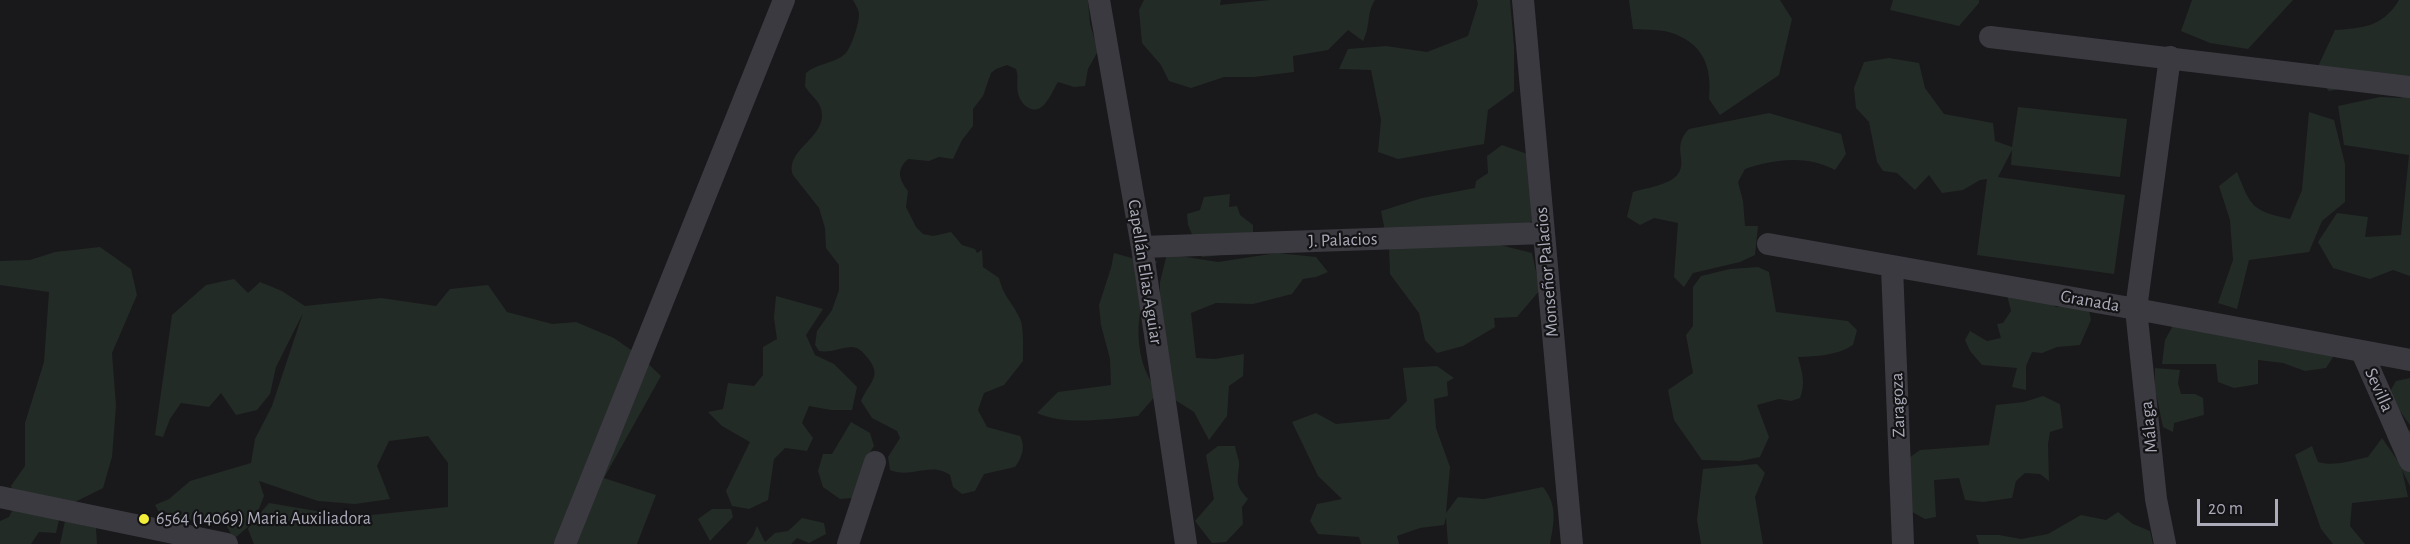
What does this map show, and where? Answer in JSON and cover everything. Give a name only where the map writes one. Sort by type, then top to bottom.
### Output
[{"type":"street","points":[[565,544],[784,0]]},
{"type":"street","name":"Capellán Elias Aguiar","points":[[1099,0],[1142,246],[1186,544]]},
{"type":"street","name":"Monseñor Palacios","points":[[1523,0],[1572,544]]},
{"type":"street","points":[[1990,37],[2410,87]]},
{"type":"street","name":"Málaga","points":[[2165,544],[2156,499],[2136,309],[2170,57]]},
{"type":"street","name":"J. Palacios","points":[[1142,246],[1544,233]]},
{"type":"street","name":"Granada","points":[[1768,244],[2410,360]]},
{"type":"street","name":"Zaragoza","points":[[1892,267],[1904,544]]},
{"type":"street","name":"Sevilla","points":[[2362,352],[2410,461]]},
{"type":"street","points":[[848,544],[875,462]]},
{"type":"street","points":[[0,497],[225,544]]},
{"type":"shaded area","points":[[853,0],[1088,0],[1090,24],[1098,51],[1088,69],[1085,86],[1074,87],[1058,82],[1043,106],[1034,110],[1025,106],[1019,98],[1016,69],[1007,65],[996,69],[991,73],[983,96],[973,109],[973,126],[962,140],[953,159],[939,157],[929,161],[908,159],[900,171],[901,179],[908,191],[906,207],[916,227],[923,234],[933,236],[951,232],[962,245],[975,249],[977,253],[982,250],[983,267],[999,278],[1021,323],[1023,361],[1004,385],[984,393],[978,410],[987,427],[1020,436],[1023,444],[1020,460],[1015,467],[984,474],[975,491],[962,494],[953,487],[950,475],[943,471],[928,470],[906,473],[890,470],[888,457],[900,438],[897,431],[872,418],[861,401],[873,379],[874,369],[871,363],[863,352],[856,348],[819,351],[815,345],[817,331],[832,310],[839,290],[839,265],[826,248],[825,228],[819,208],[793,175],[792,166],[800,150],[819,127],[822,119],[820,106],[805,86],[806,73],[815,67],[836,60],[850,47],[859,17],[859,11]]},
{"type":"shaded area","points":[[1144,0],[1221,0],[1220,5],[1270,0],[1375,0],[1370,10],[1363,41],[1348,30],[1328,50],[1293,56],[1294,72],[1254,77],[1224,77],[1191,88],[1169,81],[1161,65],[1142,43],[1139,10]]},
{"type":"shaded area","points":[[1477,0],[1510,0],[1514,46],[1514,91],[1488,110],[1484,144],[1398,159],[1378,152],[1381,120],[1371,70],[1339,69],[1348,49],[1386,46],[1427,52],[1468,36],[1478,4]]},
{"type":"shaded area","points":[[1629,0],[1780,0],[1792,19],[1779,75],[1720,115],[1709,99],[1709,78],[1700,52],[1685,39],[1671,32],[1633,29]]},
{"type":"shaded area","points":[[1893,0],[1979,0],[1979,3],[1959,26],[1890,10]]},
{"type":"shaded area","points":[[2192,0],[2293,0],[2248,49],[2210,43],[2181,31]]},
{"type":"shaded area","points":[[2399,0],[2410,0],[2410,276],[2393,270],[2370,279],[2333,268],[2318,242],[2337,213],[2368,217],[2365,237],[2401,235],[2409,155],[2344,145],[2338,106],[2380,97],[2402,98],[2377,83],[2329,91],[2314,75],[2335,30],[2363,27],[2379,21],[2393,9]]},
{"type":"shaded area","points":[[1889,58],[1919,63],[1925,88],[1944,114],[1993,123],[1995,141],[2012,147],[2018,107],[2127,119],[2120,177],[2011,165],[2012,150],[1998,177],[2125,195],[2114,274],[1977,255],[1987,179],[1980,180],[1963,190],[1942,193],[1929,175],[1915,190],[1897,173],[1883,171],[1877,162],[1869,122],[1856,108],[1854,88],[1864,62]]},
{"type":"shaded area","points":[[2309,112],[2334,120],[2345,164],[2345,202],[2322,221],[2309,252],[2249,260],[2237,309],[2218,303],[2233,260],[2230,220],[2219,186],[2237,172],[2254,206],[2268,213],[2290,219],[2302,190]]},
{"type":"shaded area","points":[[1769,113],[1841,134],[1846,154],[1835,170],[1802,160],[1779,161],[1745,169],[1738,182],[1743,201],[1745,226],[1758,226],[1755,255],[1740,262],[1693,273],[1684,287],[1674,277],[1678,223],[1654,218],[1640,225],[1627,217],[1633,192],[1664,183],[1678,174],[1681,169],[1681,142],[1689,129]]},
{"type":"shaded area","points":[[1502,145],[1530,155],[1532,221],[1512,234],[1385,231],[1381,211],[1422,198],[1475,188],[1476,181],[1488,173],[1487,156]]},
{"type":"shaded area","points":[[1230,194],[1229,207],[1237,206],[1240,215],[1253,225],[1253,236],[1230,252],[1202,257],[1188,225],[1187,214],[1200,210],[1204,197]]},
{"type":"shaded area","points":[[1492,243],[1532,253],[1540,290],[1517,317],[1494,318],[1495,327],[1463,346],[1437,353],[1425,340],[1419,313],[1390,274],[1389,248]]},
{"type":"shaded area","points":[[100,247],[131,269],[137,295],[112,353],[116,406],[112,457],[103,488],[71,504],[16,501],[11,486],[25,466],[25,423],[44,362],[49,292],[0,285],[0,261],[30,260],[55,252]]},
{"type":"shaded area","points":[[1114,253],[1135,259],[1157,261],[1141,309],[1139,346],[1143,364],[1157,394],[1138,416],[1073,420],[1048,417],[1037,413],[1058,392],[1111,385],[1110,359],[1101,325],[1099,305]]},
{"type":"shaded area","points":[[1277,253],[1316,257],[1328,272],[1303,279],[1292,294],[1253,304],[1216,303],[1191,313],[1196,358],[1215,359],[1244,354],[1243,376],[1229,386],[1227,416],[1209,440],[1194,412],[1172,398],[1160,313],[1160,282],[1167,254],[1218,262]]},
{"type":"shaded area","points":[[1758,267],[1769,272],[1776,312],[1848,321],[1857,330],[1853,345],[1833,353],[1798,357],[1803,382],[1800,398],[1791,401],[1779,399],[1757,405],[1769,437],[1760,457],[1740,461],[1702,460],[1674,420],[1668,390],[1693,373],[1686,335],[1693,326],[1693,287],[1701,276],[1730,269]]},
{"type":"shaded area","points":[[234,279],[248,293],[260,282],[282,291],[305,306],[381,298],[436,306],[450,289],[488,285],[507,312],[552,324],[576,322],[614,338],[641,357],[661,376],[604,478],[656,495],[637,544],[254,544],[248,529],[250,525],[234,539],[226,525],[193,518],[183,529],[166,525],[155,505],[169,499],[190,481],[251,463],[255,439],[272,406],[303,313],[276,367],[270,394],[257,410],[236,415],[221,393],[209,407],[181,403],[170,419],[163,437],[155,435],[172,315],[206,285]],"holes":[[[428,436],[448,463],[448,507],[352,517],[269,503],[255,519],[264,496],[259,481],[318,501],[355,504],[390,499],[377,466],[389,441]]]},
{"type":"shaded area","points":[[2007,295],[2044,298],[2056,307],[2088,305],[2091,320],[2080,345],[2057,347],[2042,353],[2032,352],[2026,366],[2026,390],[2012,387],[2017,368],[1982,365],[1970,351],[1965,340],[1970,331],[1987,341],[2001,338],[1997,324],[2003,323],[2011,311]]},
{"type":"shaded area","points":[[776,296],[823,309],[806,335],[815,355],[834,364],[857,387],[852,410],[831,410],[809,406],[802,423],[813,438],[807,451],[785,448],[774,459],[768,500],[749,509],[732,506],[726,491],[750,442],[722,426],[708,412],[723,409],[728,383],[754,386],[763,375],[763,347],[777,339],[774,318]]},
{"type":"shaded area","points":[[2175,322],[2335,354],[2326,368],[2305,371],[2283,363],[2258,360],[2258,384],[2234,388],[2218,382],[2216,364],[2162,364],[2165,340]]},
{"type":"shaded area","points":[[1437,366],[1454,378],[1447,382],[1448,396],[1434,399],[1436,428],[1450,467],[1446,513],[1458,497],[1484,499],[1543,487],[1553,508],[1550,544],[1448,544],[1446,517],[1444,525],[1420,528],[1397,536],[1399,544],[1361,544],[1359,537],[1318,534],[1310,521],[1317,504],[1342,499],[1318,476],[1292,422],[1316,413],[1336,424],[1389,419],[1407,401],[1403,368]]},
{"type":"shaded area","points":[[2155,368],[2180,370],[2178,383],[2181,394],[2195,394],[2203,398],[2204,415],[2174,423],[2173,432],[2163,427],[2155,389]]},
{"type":"shaded area","points":[[2410,378],[2410,425],[2388,395],[2396,381]]},
{"type":"shaded area","points":[[2043,396],[2060,404],[2063,428],[2050,432],[2049,481],[2040,474],[2025,473],[2016,481],[2012,498],[1983,502],[1965,500],[1959,478],[1934,480],[1936,517],[1925,519],[1912,512],[1906,460],[1920,450],[1989,445],[1996,405],[2024,402]]},
{"type":"shaded area","points":[[851,422],[870,433],[874,446],[866,459],[853,498],[840,499],[823,487],[818,471],[823,454],[832,454]]},
{"type":"shaded area","points":[[2410,430],[2410,486],[2402,470],[2408,497],[2352,503],[2350,526],[2365,544],[2333,544],[2321,529],[2295,455],[2312,446],[2318,462],[2330,464],[2343,462],[2368,457],[2382,438],[2398,461],[2387,437]]},
{"type":"shaded area","points":[[1218,446],[1235,446],[1239,462],[1238,484],[1248,499],[1242,507],[1243,524],[1226,542],[1212,543],[1195,521],[1214,499],[1206,455]]},
{"type":"shaded area","points":[[1757,464],[1765,473],[1755,497],[1763,544],[1701,544],[1697,520],[1703,469]]},
{"type":"shaded area","points":[[15,505],[59,520],[56,533],[39,532],[31,544],[0,544],[0,521],[9,517]]},
{"type":"shaded area","points":[[712,509],[731,509],[733,517],[710,541],[698,519]]},
{"type":"shaded area","points":[[2118,512],[2133,524],[2150,531],[2153,544],[1979,544],[1976,535],[1999,535],[2021,539],[2048,534],[2081,515],[2106,520]]},
{"type":"shaded area","points":[[802,518],[824,523],[826,534],[809,543],[797,538],[791,544],[746,544],[753,536],[757,526],[765,542],[775,533],[788,531]]},
{"type":"shaded area","points":[[65,521],[96,528],[97,544],[60,544]]},
{"type":"place","name":"6564 (14069) Maria Auxiliadora","points":[[144,519]]}]
